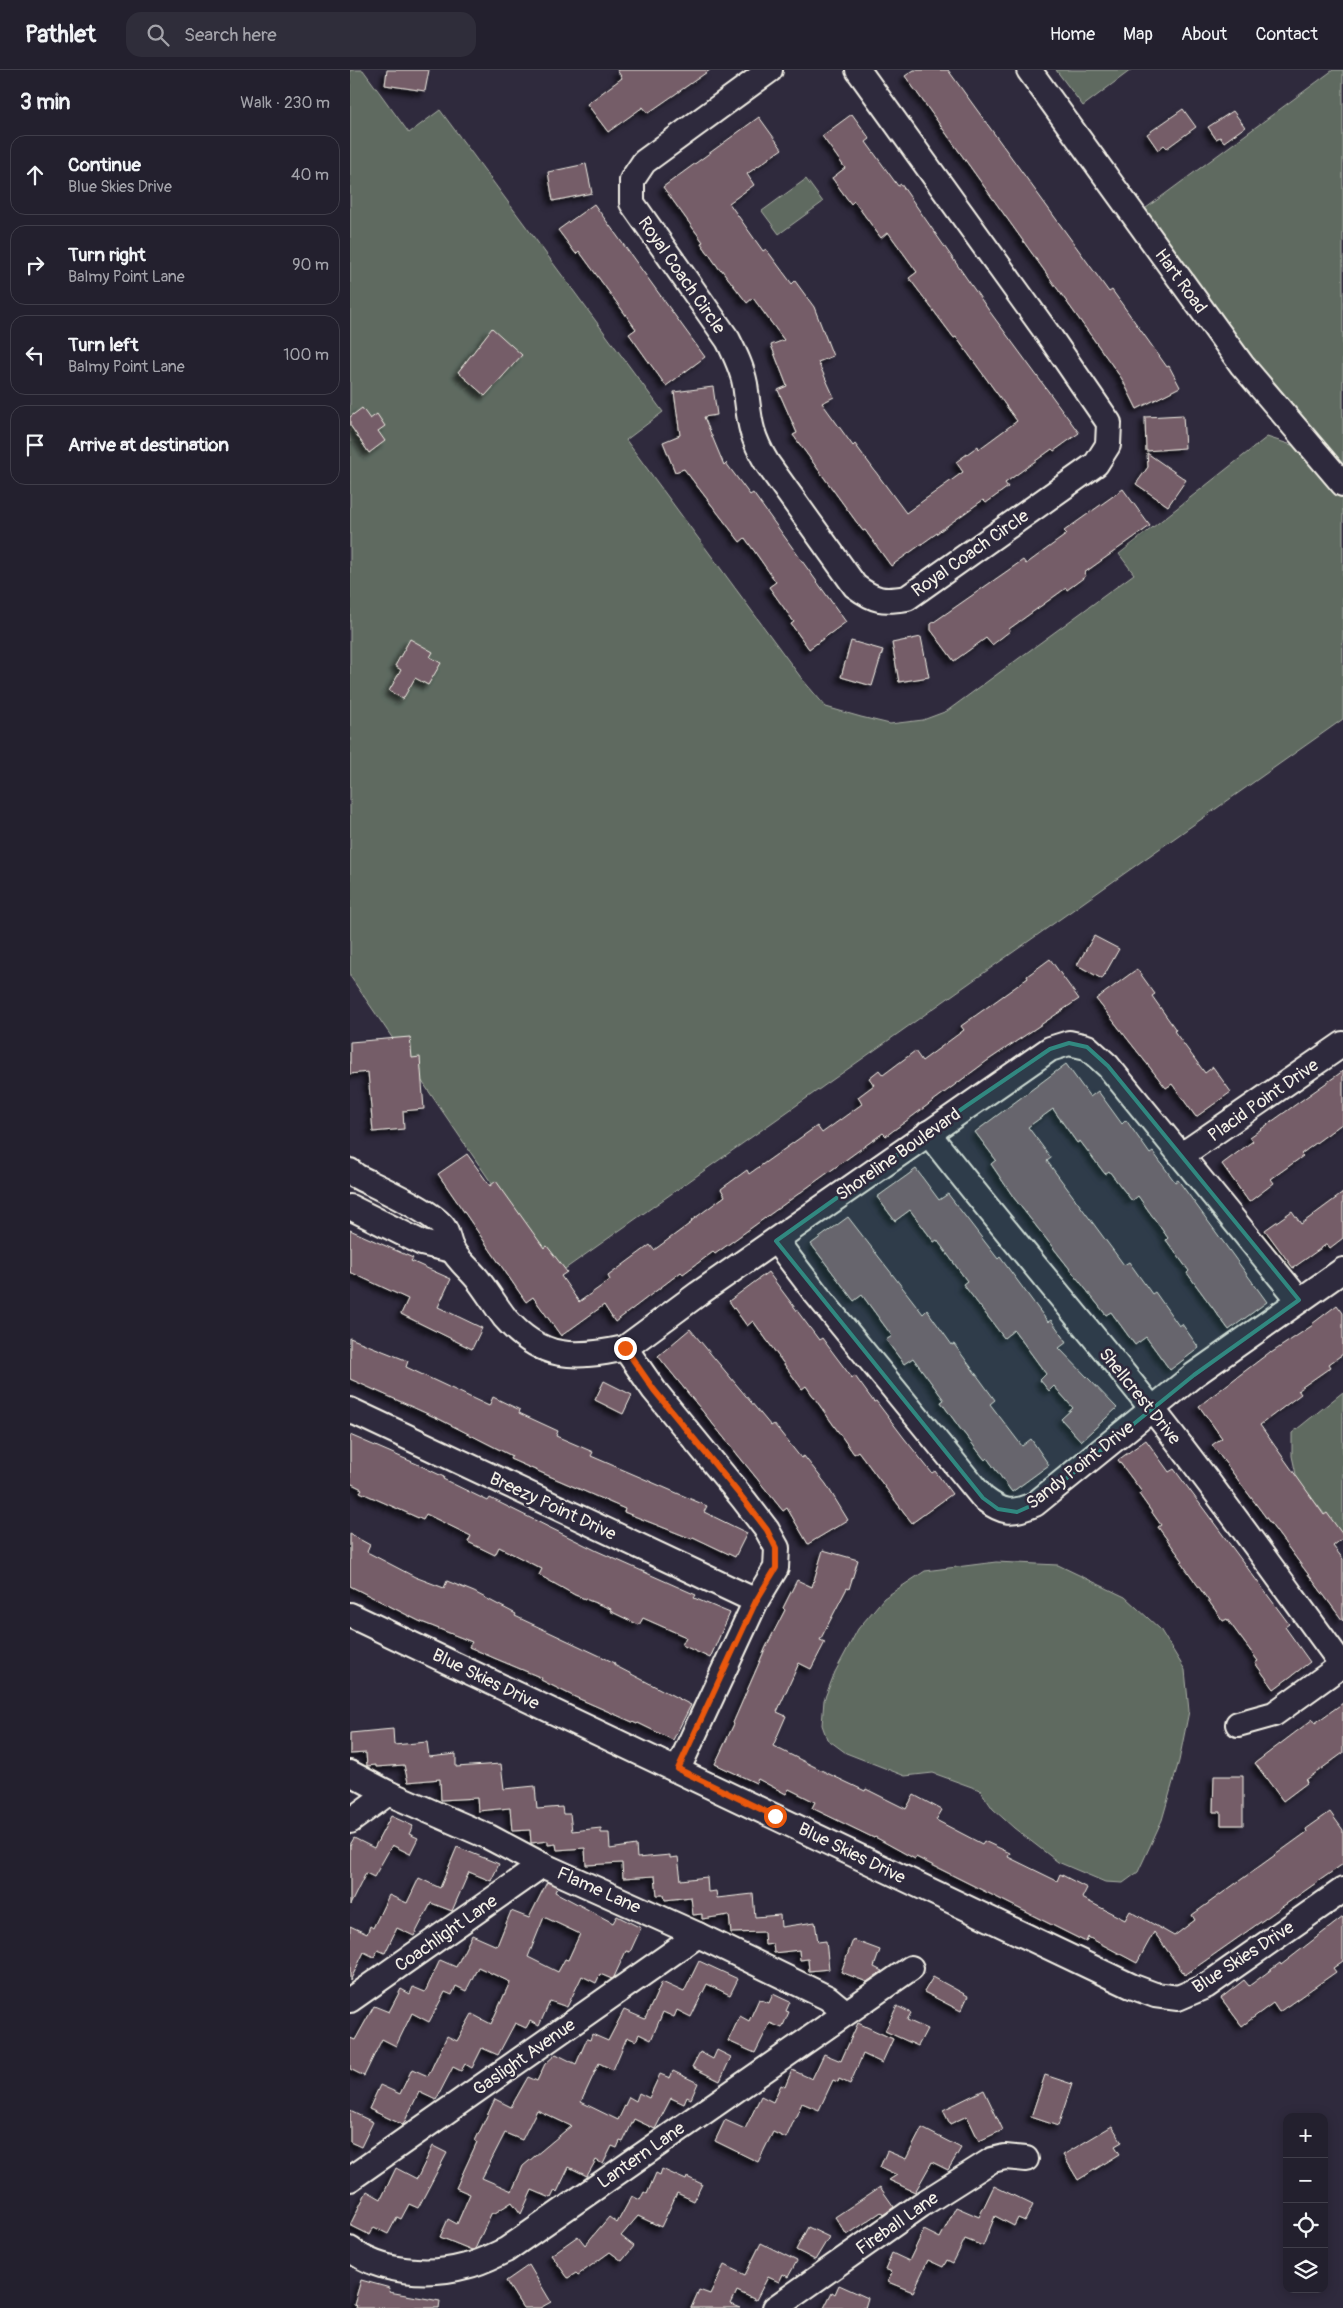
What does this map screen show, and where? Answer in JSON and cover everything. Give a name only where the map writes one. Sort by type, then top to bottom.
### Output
[{"type":"street","name":"Royal Coach Circle","points":[[770,70],[644,162],[632,180],[632,202],[738,360],[744,383],[749,426],[756,445],[767,463],[855,586],[870,597],[889,601],[907,598],[1096,464],[1108,445],[1109,423],[1050,337],[858,70]]},
{"type":"street","name":"Hart Road","points":[[1029,70],[1242,365],[1343,484]]},
{"type":"street","name":"Shoreline Boulevard","points":[[350,1171],[356,1176],[414,1205],[444,1227],[452,1250],[479,1280],[504,1316],[519,1333],[535,1346],[553,1353],[593,1355],[625,1348],[1050,1049],[1068,1043],[1087,1047],[1108,1066],[1299,1300]]},
{"type":"street","name":"Placid Point Drive","points":[[1182,1155],[1343,1044]]},
{"type":"street","name":"Shellcrest Drive","points":[[928,1133],[972,1190],[1152,1409],[1214,1489],[1343,1665]]},
{"type":"street","points":[[350,1207],[422,1243],[452,1250]]},
{"type":"street","name":"Sandy Point Drive","points":[[776,1241],[983,1498],[998,1509],[1017,1512],[1035,1504],[1194,1375],[1343,1270]]},
{"type":"street","points":[[625,1348],[654,1390],[767,1530],[776,1548],[776,1568],[756,1601],[678,1769]]},
{"type":"street","name":"Breezy Point Drive","points":[[350,1410],[756,1601]]},
{"type":"street","name":"Blue Skies Drive","points":[[350,1615],[678,1769],[1131,1986],[1155,1995],[1178,1998],[1206,1986],[1343,1890]]},
{"type":"street","points":[[1238,1724],[1274,1714],[1343,1665]]},
{"type":"street","name":"Flame Lane","points":[[350,1774],[388,1793],[489,1837],[542,1865],[698,1935],[828,1998],[845,2012]]},
{"type":"street","points":[[350,1821],[388,1793]]},
{"type":"street","name":"Coachlight Lane","points":[[350,2000],[542,1865]]},
{"type":"street","name":"Gaslight Avenue","points":[[350,2179],[698,1935]]},
{"type":"street","name":"Lantern Lane","points":[[353,2258],[404,2269],[442,2270],[466,2266],[506,2250],[845,2012],[911,1968]]},
{"type":"street","name":"Fireball Lane","points":[[775,2308],[965,2176],[998,2158],[1026,2159]]},
{"type":"highlighted area","points":[[1069,1043],[1087,1047],[1108,1066],[1299,1300],[1194,1375],[1035,1504],[1017,1512],[998,1509],[983,1498],[776,1241],[966,1106],[1050,1049]]},
{"type":"green space","points":[[350,70],[363,70],[409,133],[440,110],[663,412],[626,440],[802,679],[826,707],[890,724],[923,720],[947,711],[1134,574],[1119,554],[1267,437],[1301,448],[1343,498],[1343,719],[555,1276],[350,976]]},
{"type":"green space","points":[[1056,70],[1131,70],[1083,106]]},
{"type":"green space","points":[[1333,70],[1343,70],[1343,470],[1250,360],[1142,211]]},
{"type":"green space","points":[[806,179],[823,202],[779,234],[762,211]]},
{"type":"green space","points":[[1343,1392],[1343,1538],[1297,1479],[1292,1456],[1292,1433]]},
{"type":"green space","points":[[996,1562],[1058,1565],[1125,1597],[1160,1629],[1185,1670],[1189,1711],[1179,1761],[1162,1820],[1138,1872],[1123,1883],[1105,1882],[1058,1862],[993,1809],[980,1790],[933,1773],[905,1776],[846,1753],[827,1739],[822,1725],[824,1700],[835,1672],[858,1629],[884,1598],[925,1571]]},
{"type":"building","points":[[387,70],[429,70],[425,91],[385,85]]},
{"type":"building","points":[[617,70],[710,70],[648,113],[643,107],[608,132],[587,104],[622,78]]},
{"type":"building","points":[[914,70],[948,70],[1109,292],[1112,290],[1167,367],[1169,366],[1180,387],[1137,409],[1122,379],[905,76]]},
{"type":"building","points":[[1183,109],[1196,127],[1167,148],[1164,145],[1158,150],[1147,134]]},
{"type":"building","points":[[1233,111],[1245,127],[1224,142],[1220,137],[1216,139],[1208,127]]},
{"type":"building","points":[[852,114],[870,139],[866,142],[898,186],[901,184],[990,312],[1079,433],[1054,451],[1052,449],[1005,483],[1008,487],[986,503],[983,500],[891,566],[793,435],[797,433],[778,390],[787,386],[771,345],[784,340],[753,298],[747,303],[720,270],[701,243],[703,242],[663,187],[759,117],[782,149],[747,174],[754,185],[729,203],[763,251],[766,249],[792,284],[795,281],[814,307],[833,356],[818,362],[834,397],[822,403],[906,513],[963,472],[956,462],[978,446],[979,449],[1017,421],[956,337],[954,338],[909,278],[917,272],[888,232],[881,238],[854,201],[851,204],[832,178],[845,168],[822,136]]},
{"type":"building","points":[[586,164],[592,193],[553,201],[548,172]]},
{"type":"building","points":[[594,204],[705,357],[666,386],[629,334],[636,329],[579,251],[576,254],[558,230]]},
{"type":"building","points":[[492,328],[522,355],[485,396],[458,372]]},
{"type":"building","points":[[713,387],[717,415],[704,417],[724,465],[726,463],[750,495],[753,493],[846,622],[809,649],[791,624],[794,622],[769,587],[776,582],[745,538],[740,542],[684,469],[675,472],[663,442],[680,435],[674,392]]},
{"type":"building","points":[[362,408],[370,419],[377,414],[385,426],[378,431],[385,441],[369,453],[350,425],[350,417]]},
{"type":"building","points":[[1183,415],[1185,448],[1146,451],[1145,417]]},
{"type":"building","points":[[1147,453],[1186,480],[1168,506],[1136,484],[1148,467]]},
{"type":"building","points":[[1123,489],[1150,526],[1084,573],[1086,576],[1067,590],[1066,588],[1009,629],[1010,631],[992,645],[986,638],[954,661],[931,630],[931,624],[1023,560],[1026,564],[1067,534],[1064,531]]},
{"type":"building","points":[[921,637],[929,677],[899,682],[892,643]]},
{"type":"building","points":[[410,639],[433,652],[430,657],[441,663],[428,685],[415,678],[403,699],[389,691],[401,670],[395,666]]},
{"type":"building","points":[[851,641],[883,650],[872,686],[841,677]]},
{"type":"building","points":[[1094,936],[1119,949],[1102,979],[1077,965]]},
{"type":"building","points":[[1050,959],[1079,999],[987,1061],[886,1136],[883,1133],[715,1254],[713,1252],[683,1274],[681,1272],[615,1322],[604,1305],[561,1336],[533,1297],[526,1302],[438,1174],[467,1154],[490,1186],[496,1181],[544,1248],[547,1246],[567,1272],[561,1276],[579,1302],[610,1280],[608,1276],[650,1245],[654,1250],[692,1222],[725,1196],[721,1189],[747,1170],[749,1174],[817,1126],[822,1133],[862,1104],[858,1097],[874,1085],[869,1078],[879,1070],[883,1075],[915,1051],[922,1061],[964,1030],[961,1026],[1028,978],[1027,976]]},
{"type":"building","points":[[1137,969],[1155,994],[1152,996],[1176,1030],[1174,1031],[1205,1073],[1213,1067],[1231,1092],[1196,1117],[1172,1084],[1166,1088],[1096,999]]},
{"type":"building","points":[[410,1037],[412,1058],[420,1057],[424,1109],[403,1111],[404,1129],[373,1132],[368,1072],[350,1074],[350,1042]]},
{"type":"building","points":[[1066,1064],[1090,1097],[1098,1091],[1122,1124],[1126,1120],[1150,1154],[1153,1152],[1175,1182],[1178,1180],[1267,1302],[1229,1330],[1187,1273],[1189,1271],[1166,1240],[1168,1238],[1138,1196],[1132,1201],[1109,1171],[1105,1174],[1080,1141],[1077,1143],[1053,1109],[1028,1127],[1051,1158],[1047,1161],[1124,1265],[1129,1262],[1152,1294],[1155,1292],[1179,1326],[1182,1324],[1199,1348],[1170,1370],[1146,1337],[1135,1345],[1111,1312],[1106,1315],[1014,1198],[991,1164],[996,1160],[975,1132]]},
{"type":"building","points":[[1343,1071],[1343,1123],[1271,1179],[1274,1183],[1249,1202],[1222,1164],[1253,1141],[1250,1137]]},
{"type":"building","points":[[916,1169],[939,1200],[948,1194],[998,1259],[1000,1257],[1048,1322],[1051,1320],[1067,1342],[1059,1348],[1117,1408],[1081,1441],[1061,1419],[1073,1408],[1054,1386],[1049,1391],[1040,1380],[1046,1374],[1014,1330],[1004,1338],[963,1284],[967,1281],[937,1240],[934,1242],[910,1210],[895,1221],[877,1197]]},
{"type":"building","points":[[1343,1193],[1343,1238],[1330,1248],[1327,1244],[1293,1268],[1265,1230],[1292,1211],[1301,1224]]},
{"type":"building","points":[[848,1217],[923,1314],[927,1310],[952,1345],[954,1344],[995,1400],[990,1404],[1022,1446],[1031,1439],[1049,1465],[1012,1492],[987,1458],[985,1460],[959,1427],[941,1402],[944,1400],[913,1358],[904,1364],[886,1340],[892,1336],[862,1295],[854,1301],[811,1244]]},
{"type":"building","points":[[350,1230],[413,1258],[411,1261],[451,1279],[438,1307],[482,1328],[472,1349],[401,1314],[408,1299],[350,1272]]},
{"type":"building","points":[[768,1272],[819,1340],[822,1338],[852,1378],[855,1376],[932,1473],[935,1471],[952,1494],[912,1523],[858,1451],[854,1454],[806,1386],[802,1389],[753,1321],[747,1326],[729,1301]]},
{"type":"building","points":[[1337,1305],[1343,1313],[1343,1354],[1329,1364],[1331,1367],[1298,1390],[1301,1394],[1260,1425],[1324,1515],[1327,1513],[1343,1535],[1343,1538],[1333,1546],[1343,1559],[1343,1621],[1212,1445],[1222,1438],[1199,1406],[1270,1352],[1313,1325]]},
{"type":"building","points":[[690,1329],[771,1426],[774,1424],[801,1458],[804,1456],[826,1484],[848,1520],[808,1544],[787,1508],[783,1511],[658,1356]]},
{"type":"building","points":[[350,1338],[408,1361],[406,1367],[489,1406],[493,1397],[520,1410],[519,1413],[558,1431],[556,1436],[593,1452],[591,1456],[707,1506],[704,1512],[747,1533],[735,1557],[693,1537],[692,1539],[624,1512],[625,1509],[510,1459],[512,1456],[439,1419],[350,1379]]},
{"type":"building","points":[[604,1381],[632,1395],[623,1414],[595,1400]]},
{"type":"building","points":[[350,1435],[417,1464],[488,1501],[490,1498],[597,1551],[696,1595],[694,1598],[730,1613],[710,1658],[682,1645],[686,1637],[643,1618],[639,1625],[610,1611],[611,1609],[575,1595],[539,1575],[542,1569],[499,1547],[495,1555],[468,1542],[471,1536],[426,1514],[423,1520],[360,1492],[362,1489],[350,1483]]},
{"type":"building","points":[[1146,1440],[1169,1472],[1174,1469],[1289,1624],[1285,1627],[1310,1662],[1274,1689],[1255,1663],[1258,1661],[1227,1619],[1223,1621],[1181,1562],[1183,1561],[1158,1527],[1161,1525],[1139,1494],[1142,1492],[1118,1460]]},
{"type":"building","points":[[350,1534],[370,1545],[367,1552],[415,1577],[444,1588],[447,1581],[474,1592],[516,1614],[515,1616],[615,1663],[614,1665],[691,1705],[673,1740],[638,1723],[575,1697],[541,1680],[542,1678],[469,1647],[472,1642],[419,1621],[350,1586]]},
{"type":"building","points":[[823,1550],[858,1560],[849,1589],[847,1588],[820,1640],[825,1642],[811,1669],[799,1663],[777,1712],[786,1716],[773,1746],[906,1809],[914,1795],[942,1810],[936,1820],[982,1844],[984,1841],[1010,1853],[1008,1857],[1057,1881],[1060,1874],[1087,1888],[1082,1898],[1125,1920],[1130,1911],[1174,1936],[1195,1920],[1192,1915],[1307,1832],[1306,1829],[1330,1812],[1343,1830],[1343,1864],[1185,1975],[1154,1932],[1137,1963],[1088,1937],[1086,1942],[916,1857],[915,1859],[875,1837],[812,1808],[815,1802],[789,1789],[786,1794],[758,1779],[756,1783],[715,1764],[797,1580],[812,1587]]},
{"type":"building","points":[[1343,1703],[1343,1753],[1306,1780],[1307,1783],[1283,1801],[1255,1763],[1313,1719],[1315,1723]]},
{"type":"building","points":[[393,1729],[394,1745],[427,1742],[429,1757],[456,1754],[456,1767],[501,1764],[504,1789],[535,1786],[537,1809],[562,1807],[563,1814],[570,1814],[572,1831],[601,1828],[601,1833],[609,1833],[610,1849],[636,1845],[637,1858],[670,1855],[670,1858],[678,1857],[681,1880],[707,1877],[708,1892],[716,1891],[717,1898],[753,1894],[755,1917],[780,1915],[781,1927],[815,1922],[818,1942],[826,1941],[829,1969],[809,1971],[808,1959],[800,1960],[799,1950],[774,1953],[773,1944],[765,1945],[764,1932],[731,1933],[729,1915],[702,1919],[702,1914],[693,1915],[691,1897],[665,1900],[664,1895],[657,1895],[655,1876],[623,1878],[622,1863],[586,1865],[585,1848],[557,1850],[556,1844],[548,1845],[548,1841],[531,1843],[530,1830],[512,1831],[510,1808],[478,1811],[477,1798],[441,1800],[440,1779],[408,1782],[404,1765],[367,1766],[366,1753],[350,1754],[350,1733]]},
{"type":"building","points":[[1214,1776],[1243,1776],[1243,1825],[1221,1825],[1221,1812],[1213,1812]]},
{"type":"building","points":[[391,1816],[413,1826],[409,1834],[418,1838],[410,1854],[392,1845],[374,1877],[366,1873],[350,1905],[350,1845],[354,1838],[374,1848]]},
{"type":"building","points":[[457,1847],[499,1864],[491,1881],[469,1872],[452,1911],[431,1903],[414,1936],[397,1928],[385,1953],[378,1950],[374,1957],[364,1952],[350,1981],[350,1926],[367,1934],[370,1926],[373,1928],[389,1895],[407,1903],[419,1878],[440,1888]]},
{"type":"building","points":[[547,1882],[557,1887],[555,1892],[613,1923],[617,1916],[641,1928],[630,1952],[626,1951],[612,1979],[600,1974],[596,1983],[582,1976],[567,2007],[550,2001],[539,2026],[530,2021],[526,2028],[515,2023],[498,2055],[482,2048],[472,2068],[465,2064],[461,2071],[453,2067],[436,2100],[419,2092],[403,2125],[369,2109],[380,2085],[400,2094],[412,2069],[428,2076],[447,2036],[457,2041],[472,2014],[491,2024],[510,1982],[478,1967],[466,1991],[456,1986],[452,1995],[445,1992],[429,2022],[412,2013],[396,2046],[382,2039],[364,2076],[350,2069],[350,2038],[355,2040],[374,2006],[389,2012],[401,1989],[410,1994],[413,1987],[425,1992],[440,1960],[456,1967],[472,1935],[497,1946],[511,1911],[529,1918]],"holes":[[[544,1917],[580,1934],[568,1960],[565,1959],[558,1972],[528,1957]]]},
{"type":"building","points":[[1343,1917],[1343,1961],[1333,1968],[1336,1972],[1279,2012],[1273,2003],[1242,2026],[1221,1998],[1244,1980],[1249,1986],[1280,1963],[1281,1965]]},
{"type":"building","points":[[853,1940],[880,1950],[874,1967],[882,1971],[867,1982],[841,1972]]},
{"type":"building","points":[[699,1961],[738,1979],[730,1995],[707,1984],[691,2017],[677,2010],[674,2017],[663,2012],[651,2040],[639,2034],[636,2041],[627,2037],[613,2070],[599,2063],[581,2102],[618,2120],[629,2097],[636,2101],[639,2093],[649,2098],[660,2074],[670,2078],[673,2071],[698,2083],[691,2099],[687,2097],[684,2104],[671,2098],[655,2129],[634,2119],[623,2142],[620,2141],[617,2148],[612,2146],[603,2164],[596,2160],[587,2176],[569,2167],[557,2192],[555,2190],[551,2198],[532,2190],[521,2214],[512,2202],[495,2213],[492,2212],[475,2249],[472,2250],[440,2237],[448,2219],[457,2224],[470,2194],[456,2188],[495,2099],[511,2107],[528,2077],[537,2081],[545,2064],[556,2054],[576,2064],[587,2039],[590,2040],[592,2034],[608,2041],[624,2010],[645,2019],[662,1982],[684,1992]],"holes":[[[537,2110],[571,2126],[523,2166],[512,2191],[482,2178],[505,2133],[522,2140]]]},
{"type":"building","points":[[933,1977],[968,1996],[961,2011],[924,1992]]},
{"type":"building","points":[[773,1994],[790,2002],[786,2011],[789,2012],[782,2028],[770,2023],[755,2053],[728,2041],[740,2016],[749,2021],[759,1999],[769,2003]]},
{"type":"building","points":[[897,2006],[911,2013],[907,2020],[927,2029],[918,2046],[885,2031]]},
{"type":"building","points":[[858,2023],[893,2039],[882,2063],[863,2054],[850,2084],[839,2079],[838,2082],[833,2080],[819,2110],[802,2103],[786,2138],[773,2132],[758,2162],[715,2141],[725,2120],[745,2129],[761,2096],[773,2102],[781,2085],[785,2087],[792,2070],[812,2079],[824,2054],[841,2061]]},
{"type":"building","points":[[717,2050],[731,2057],[720,2081],[692,2067],[700,2052],[713,2059]]},
{"type":"building","points":[[1045,2075],[1072,2084],[1058,2126],[1031,2117]]},
{"type":"building","points":[[984,2090],[1003,2130],[979,2141],[967,2116],[950,2124],[943,2110]]},
{"type":"building","points":[[350,2111],[373,2122],[361,2147],[350,2142]]},
{"type":"building","points":[[1112,2126],[1122,2142],[1115,2146],[1120,2154],[1078,2180],[1063,2155]]},
{"type":"building","points":[[922,2128],[961,2148],[948,2170],[932,2162],[915,2192],[889,2180],[897,2175],[880,2167],[887,2151],[906,2159]]},
{"type":"building","points":[[433,2146],[447,2153],[418,2208],[409,2204],[401,2219],[397,2217],[388,2234],[374,2227],[370,2235],[350,2225],[367,2191],[381,2199],[396,2168],[417,2179]]},
{"type":"building","points":[[662,2169],[686,2180],[687,2177],[702,2184],[694,2201],[677,2193],[661,2227],[638,2216],[621,2236],[634,2246],[622,2261],[610,2252],[578,2275],[576,2273],[568,2278],[551,2255],[578,2236],[585,2245],[609,2217],[617,2223],[632,2196],[640,2200],[644,2192],[647,2194],[656,2173],[660,2175]]},
{"type":"building","points":[[994,2186],[1033,2205],[1025,2221],[1018,2218],[1014,2226],[995,2216],[983,2246],[965,2239],[953,2263],[947,2260],[943,2267],[928,2260],[913,2292],[888,2282],[892,2272],[885,2269],[892,2253],[909,2261],[924,2230],[940,2238],[956,2207],[979,2217]]},
{"type":"building","points":[[880,2187],[894,2207],[883,2215],[881,2212],[847,2235],[835,2217]]},
{"type":"building","points":[[808,2227],[829,2237],[815,2260],[796,2250]]},
{"type":"building","points":[[761,2243],[797,2261],[788,2277],[783,2274],[779,2282],[768,2277],[756,2300],[737,2291],[731,2304],[741,2308],[691,2308],[699,2290],[710,2294],[724,2265],[745,2275]]},
{"type":"building","points":[[529,2265],[551,2302],[540,2308],[523,2308],[506,2281]]},
{"type":"building","points":[[361,2280],[390,2288],[389,2292],[440,2301],[439,2308],[356,2308],[357,2305],[354,2304]]},
{"type":"building","points":[[839,2285],[868,2298],[865,2308],[824,2308],[832,2292],[835,2294]]},
{"type":"route","points":[[625,1348],[654,1390],[767,1530],[776,1548],[776,1568],[756,1601],[678,1769],[775,1816]]}]
